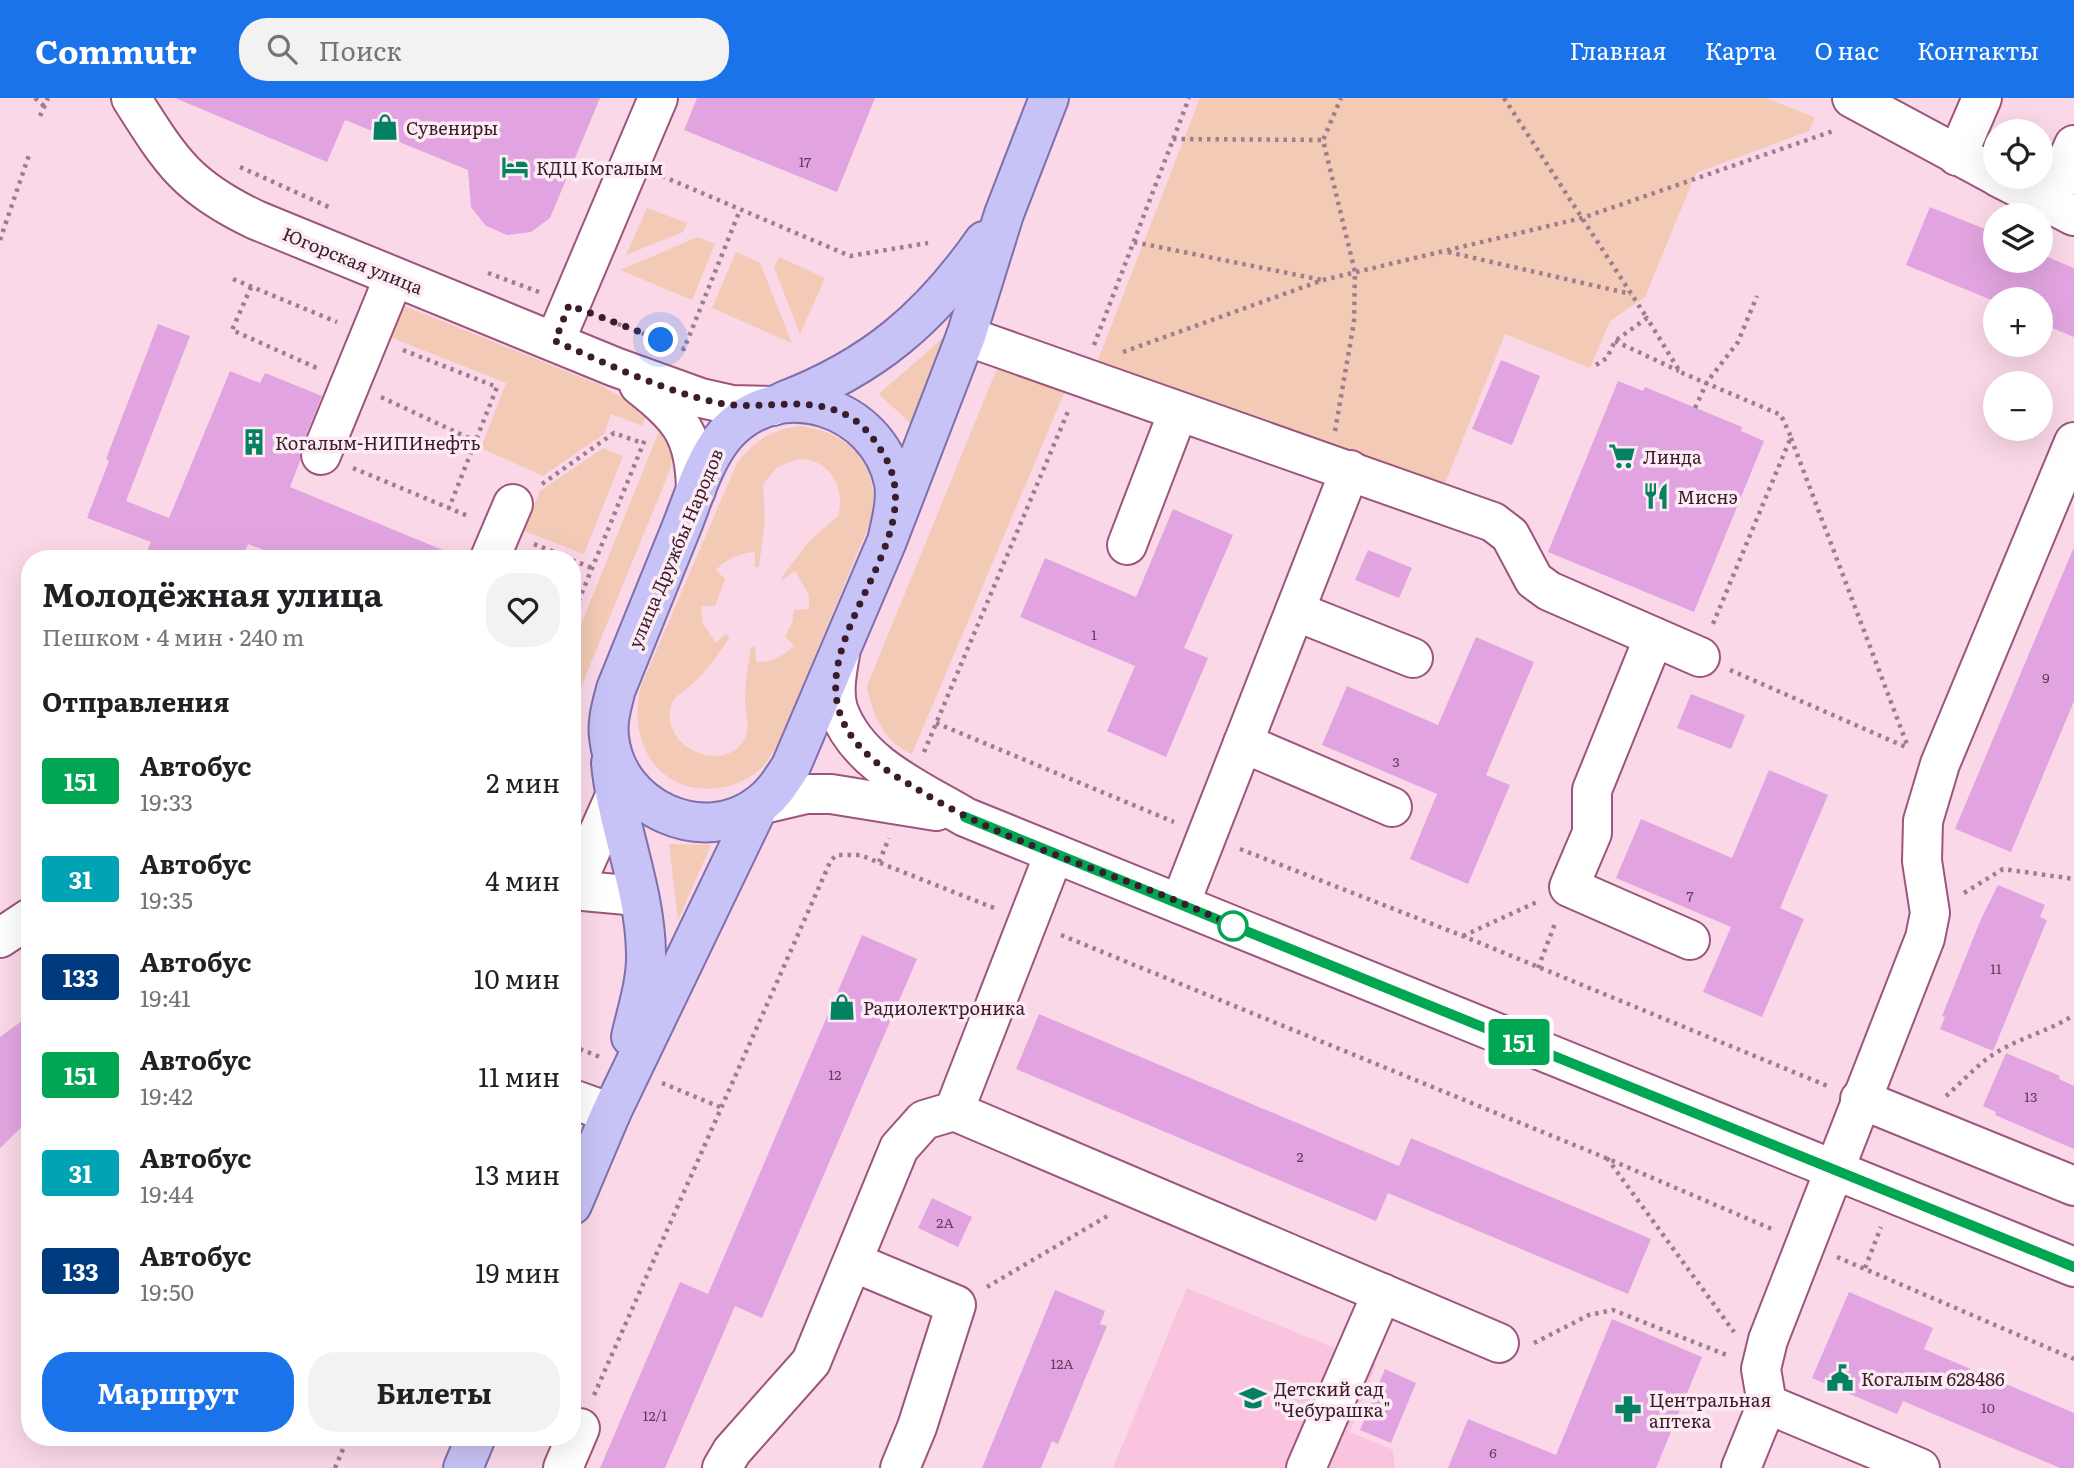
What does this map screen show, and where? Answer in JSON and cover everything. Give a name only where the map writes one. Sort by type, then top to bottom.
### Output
[{"type":"main road","name":"улица Дружбы Народов","points":[[887,541],[893,517],[895,486],[888,462],[875,440],[857,422],[835,409],[810,403],[773,406],[747,416],[728,432],[718,444],[696,490],[616,689],[609,713],[609,737],[615,762],[627,784],[644,802],[665,814],[689,822],[714,822],[738,817],[760,805],[778,788],[791,766],[887,541],[966,336],[1004,214],[1049,98]]},
{"type":"main road","points":[[773,406],[838,377],[892,344],[944,294],[1004,214]]},
{"type":"main road","points":[[609,737],[615,796],[635,882],[647,954],[641,994],[611,1114]]},
{"type":"main road","name":"улица Дружбы Народов","points":[[581,1184],[611,1114],[760,805]]},
{"type":"main road","points":[[463,1468],[472,1446]]},
{"type":"street","name":"Югорская улица","points":[[131,98],[175,164],[205,193],[256,220],[615,367]]},
{"type":"street","points":[[555,341],[658,98]]},
{"type":"street","points":[[1957,156],[1982,98]]},
{"type":"street","points":[[1844,114],[1957,156],[1983,169]]},
{"type":"street","points":[[2023,189],[2062,209],[2074,145]]},
{"type":"street","points":[[321,455],[394,277]]},
{"type":"street","points":[[966,336],[1084,372],[1178,412],[1493,522],[1510,535],[1534,580],[1549,591],[1700,657]]},
{"type":"street","points":[[615,367],[701,398],[732,405],[773,406]]},
{"type":"street","points":[[615,367],[668,407],[678,419],[689,437],[695,460],[696,490]]},
{"type":"street","points":[[1127,545],[1178,412]]},
{"type":"street","points":[[1741,1468],[1764,1386],[1768,1340],[1832,1169],[1845,1093],[1925,938],[1930,913],[1923,861],[1924,756],[2074,442]]},
{"type":"street","points":[[1180,904],[1295,611],[1340,467]]},
{"type":"street","points":[[1295,611],[1413,658]]},
{"type":"street","points":[[1654,638],[1592,790],[1592,833],[1569,887],[1690,940]]},
{"type":"street","points":[[841,645],[836,679],[838,707],[851,735],[868,755],[879,763],[965,817],[2074,1267]]},
{"type":"street","points":[[1243,743],[1392,807]]},
{"type":"street","points":[[760,805],[797,795],[831,794],[888,801],[965,817]]},
{"type":"street","points":[[581,856],[615,796]]},
{"type":"street","points":[[954,1111],[1055,854]]},
{"type":"street","points":[[581,862],[635,882]]},
{"type":"street","points":[[581,889],[635,882]]},
{"type":"street","points":[[0,938],[21,924]]},
{"type":"street","points":[[1845,1093],[2074,1186]]},
{"type":"street","points":[[581,1102],[611,1114]]},
{"type":"street","points":[[722,1468],[732,1451],[811,1362],[900,1148],[924,1119],[954,1111],[1499,1343]]},
{"type":"street","points":[[853,1262],[956,1305],[917,1427],[900,1468]]},
{"type":"street","points":[[1306,1468],[1382,1293]]},
{"type":"street","points":[[1764,1386],[1920,1468]]},
{"type":"street","points":[[563,1468],[572,1446]]},
{"type":"path","points":[[35,98],[45,107]]},
{"type":"path","points":[[40,116],[48,98]]},
{"type":"path","points":[[1189,98],[1084,372],[936,723],[1206,836],[1463,936],[1845,1093]]},
{"type":"path","points":[[1340,467],[1354,322],[1355,272],[1323,140],[1341,98]]},
{"type":"path","points":[[1504,98],[1680,372]]},
{"type":"path","points":[[1084,372],[1323,280],[1582,218],[1844,114]]},
{"type":"path","points":[[1173,139],[1323,140]]},
{"type":"path","points":[[0,240],[29,155]]},
{"type":"path","points":[[229,162],[339,212]]},
{"type":"path","points":[[631,163],[850,256],[928,243]]},
{"type":"path","points":[[477,269],[684,349],[740,210]]},
{"type":"path","points":[[1134,242],[1323,280]]},
{"type":"path","points":[[1446,252],[1632,294]]},
{"type":"path","points":[[251,287],[232,330],[475,441]]},
{"type":"path","points":[[1695,408],[1707,382],[1738,342],[1757,296]]},
{"type":"path","points":[[1596,365],[1607,358],[1615,341],[1647,318]]},
{"type":"path","points":[[1615,341],[1781,415],[1924,756]]},
{"type":"path","points":[[449,508],[497,387]]},
{"type":"path","points":[[501,531],[614,433],[642,443],[581,595]]},
{"type":"path","points":[[1791,437],[1700,657],[1924,756]]},
{"type":"path","points":[[321,455],[548,550]]},
{"type":"path","points":[[581,563],[592,568]]},
{"type":"path","points":[[581,1426],[831,860],[837,855],[860,855],[1027,922],[1606,1158],[2074,1359]]},
{"type":"path","points":[[1930,913],[2003,869],[2074,879]]},
{"type":"path","points":[[1463,936],[1569,887]]},
{"type":"path","points":[[1538,968],[1569,887]]},
{"type":"path","points":[[1606,1158],[1764,1386]]},
{"type":"path","points":[[956,1305],[1147,1193]]},
{"type":"path","points":[[1499,1343],[1517,1348],[1529,1346],[1589,1315],[1613,1310],[1764,1386]]},
{"type":"path","points":[[335,1468],[344,1446]]},
{"type":"shaded area","points":[[1200,98],[1767,98],[1815,118],[1809,131],[1696,173],[1645,297],[1610,321],[1590,368],[1505,334],[1444,486],[1094,370]]},
{"type":"shaded area","points":[[647,208],[687,223],[683,232],[626,255]]},
{"type":"shaded area","points":[[698,237],[715,244],[692,300],[620,270]]},
{"type":"shaded area","points":[[736,252],[760,263],[792,343],[712,308]]},
{"type":"shaded area","points":[[779,257],[825,278],[800,334],[774,267]]},
{"type":"shaded area","points":[[402,305],[598,384],[647,412],[642,426],[611,414],[604,434],[543,476],[481,448],[506,383],[390,337]]},
{"type":"shaded area","points":[[945,336],[910,423],[879,394]]},
{"type":"shaded area","points":[[1003,367],[1065,391],[912,754],[894,743],[881,726],[872,707],[867,686],[996,371]]},
{"type":"shaded area","points":[[662,424],[673,451],[670,470],[581,687],[581,625]]},
{"type":"shaded area","points":[[801,426],[835,436],[859,456],[872,483],[872,518],[788,722],[765,764],[752,776],[730,786],[701,788],[682,784],[666,775],[653,762],[644,746],[639,728],[641,686],[737,463],[765,437]],"holes":[[[799,459],[819,464],[833,477],[840,495],[840,506],[838,516],[810,540],[781,578],[783,580],[795,571],[809,595],[809,609],[794,610],[792,623],[785,636],[794,646],[786,653],[772,660],[756,662],[755,647],[751,647],[745,694],[747,733],[739,747],[727,754],[713,756],[699,753],[686,746],[676,735],[670,722],[673,701],[704,672],[730,637],[726,634],[716,643],[703,624],[701,606],[715,606],[725,579],[716,570],[724,563],[739,555],[755,552],[755,567],[759,567],[765,521],[763,485],[777,467]]]},
{"type":"shaded area","points":[[603,448],[623,456],[584,554],[581,550],[574,550],[524,531],[540,491]]},
{"type":"shaded area","points":[[669,844],[711,845],[678,920]]},
{"type":"shaded area","name":"Детский сад \"Чебурашка\"","points":[[1187,1288],[1376,1365],[1350,1432],[1393,1450],[1395,1468],[1113,1468]]},
{"type":"building","name":"КДЦ Когалым","points":[[175,98],[600,98],[550,218],[531,232],[507,235],[486,226],[471,207],[468,170],[345,120],[327,162]]},
{"type":"building","points":[[697,98],[875,98],[837,192],[684,130]]},
{"type":"building","points":[[1930,207],[1983,228],[1983,273],[2053,273],[2053,259],[2074,268],[2074,337],[2053,328],[2053,287],[1983,287],[1983,297],[1906,265]]},
{"type":"building","name":"Когалым-НИПИнефть","points":[[158,324],[190,336],[126,501],[169,518],[230,371],[260,383],[265,373],[322,396],[301,447],[300,461],[290,487],[443,550],[263,550],[248,544],[245,550],[148,550],[151,542],[87,518],[109,461],[106,459]]},
{"type":"building","points":[[1501,360],[1540,376],[1512,445],[1472,429]]},
{"type":"building","name":"Миснэ","points":[[1618,381],[1643,391],[1645,387],[1742,427],[1741,431],[1764,441],[1694,612],[1548,552]]},
{"type":"building","points":[[1173,509],[1233,535],[1184,648],[1208,658],[1166,757],[1107,731],[1135,666],[1020,617],[1045,558],[1136,597]]},
{"type":"building","points":[[2074,547],[2074,701],[2011,852],[1955,829]]},
{"type":"building","points":[[1368,550],[1412,568],[1399,598],[1355,580]]},
{"type":"building","points":[[1476,637],[1534,662],[1486,775],[1510,785],[1468,884],[1410,859],[1437,794],[1322,745],[1347,686],[1438,725]]},
{"type":"building","points":[[1691,694],[1745,715],[1731,749],[1677,728]]},
{"type":"building","points":[[1769,770],[1828,795],[1780,908],[1804,919],[1762,1017],[1703,992],[1731,927],[1616,878],[1641,819],[1732,858]]},
{"type":"building","points":[[1998,885],[2045,905],[2040,917],[2047,920],[1993,1051],[1940,1029],[1945,1017],[1942,1016],[1981,919]]},
{"type":"building","points":[[862,935],[917,959],[762,1318],[735,1306],[665,1468],[600,1468],[680,1282],[708,1294]]},
{"type":"building","points":[[1039,1014],[1399,1166],[1411,1138],[1651,1239],[1628,1294],[1388,1193],[1376,1221],[1016,1069]]},
{"type":"building","points":[[21,1022],[21,1128],[0,1148],[0,1037]]},
{"type":"building","points":[[2006,1053],[2060,1076],[2059,1079],[2074,1086],[2074,1149],[1995,1115],[1996,1112],[1983,1106]]},
{"type":"building","points":[[932,1198],[972,1217],[958,1247],[918,1228]]},
{"type":"building","points":[[1055,1290],[1105,1311],[1100,1324],[1107,1326],[1058,1444],[1052,1441],[1041,1468],[982,1468]]},
{"type":"building","points":[[1849,1292],[1933,1328],[1924,1349],[2074,1413],[2074,1468],[2060,1468],[1903,1401],[1897,1414],[1812,1378]]},
{"type":"building","name":"Центральная аптека","points":[[1612,1319],[1702,1357],[1656,1468],[1448,1468],[1468,1419],[1556,1455]]},
{"type":"building","points":[[1385,1369],[1416,1383],[1391,1443],[1360,1430]]},
{"type":"bus line","name":"151","points":[[965,817],[2074,1267]]},
{"type":"place","name":"Сувениры","points":[[385,127]]},
{"type":"place","name":"КДЦ Когалым","points":[[515,167]]},
{"type":"place","name":"Когалым-НИПИнефть","points":[[254,442]]},
{"type":"place","name":"Линда","points":[[1622,456]]},
{"type":"place","name":"Миснэ","points":[[1656,496]]},
{"type":"place","name":"Радиолектроника","points":[[842,1007]]},
{"type":"place","name":"Когалым 628486","points":[[1840,1378]]},
{"type":"place","name":"Детский сад \"Чебурашка\"","points":[[1253,1398]]},
{"type":"place","name":"Центральная аптека","points":[[1628,1409]]},
{"type":"route","points":[[661,340],[569,305],[555,341],[615,367],[701,398],[732,405],[810,403],[835,409],[857,422],[875,440],[888,462],[895,486],[893,517],[887,541],[841,645],[836,679],[838,707],[851,735],[868,755],[900,779],[965,817],[1233,926]]}]
